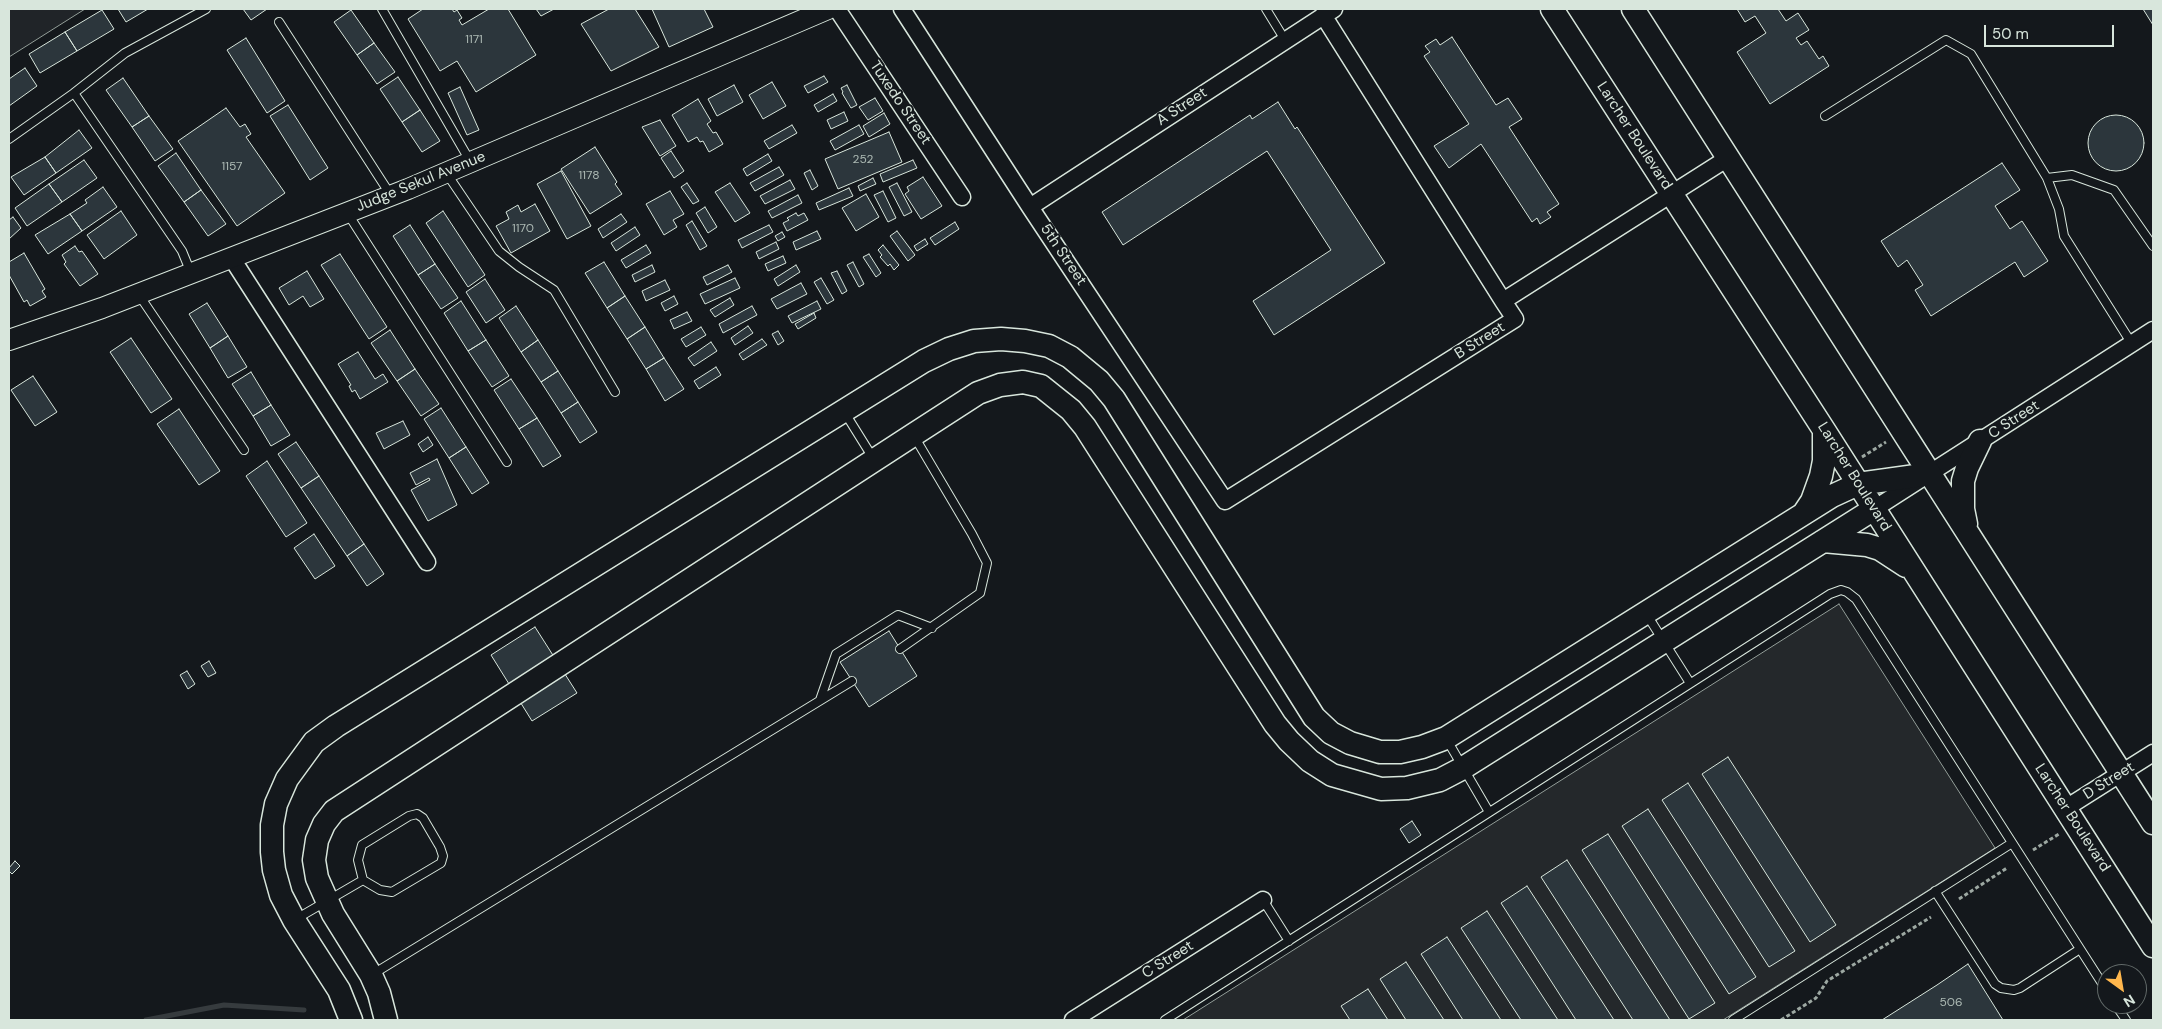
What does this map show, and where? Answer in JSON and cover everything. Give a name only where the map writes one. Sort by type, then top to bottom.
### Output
[{"type":"main road","name":"Larcher Boulevard","points":[[1552,9],[1824,430],[2153,946]]},
{"type":"main road","points":[[1633,9],[2153,823]]},
{"type":"main road","points":[[350,1020],[339,990],[294,920],[281,895],[274,870],[272,825],[276,804],[286,779],[314,742],[345,720],[924,361],[950,349],[974,342],[1002,339],[1049,346],[1070,357],[1099,381],[1114,399],[1314,717],[1331,733],[1350,743],[1380,752],[1400,752],[1422,747],[1446,738],[1804,514],[1858,484],[1930,474]]},
{"type":"main road","points":[[386,1020],[379,993],[371,975],[326,902],[317,878],[314,860],[317,840],[324,824],[334,811],[913,434],[978,393],[1000,385],[1023,382],[1041,386],[1071,410],[1085,427],[1275,724],[1289,742],[1310,761],[1332,775],[1381,788],[1407,788],[1440,780],[1463,768],[1874,509]]},
{"type":"main road","points":[[1804,514],[1812,501],[1821,476],[1824,461],[1824,430]]},
{"type":"main road","points":[[1968,532],[1963,509],[1964,481],[1967,468],[1980,441]]},
{"type":"main road","points":[[1823,541],[1858,544],[1880,549],[1914,572]]},
{"type":"street","name":"Judge Sekul Avenue","points":[[9,340],[138,294],[391,196],[827,9]]},
{"type":"street","name":"Tuxedo Street","points":[[827,9],[962,197]]},
{"type":"street","name":"5th Street","points":[[902,9],[1225,501]]},
{"type":"street","name":"A Street","points":[[1030,206],[1329,12]]},
{"type":"street","points":[[1329,12],[1503,301]]},
{"type":"street","name":"B Street","points":[[1225,501],[1515,319],[1503,301],[1728,158]]},
{"type":"street","points":[[232,257],[427,562]]},
{"type":"street","name":"C Street","points":[[1874,509],[2153,330]]},
{"type":"street","name":"D Street","points":[[2066,808],[2153,753]]},
{"type":"street","name":"C Street","points":[[1073,1020],[1263,900]]},
{"type":"lane","points":[[9,138],[74,93],[125,53],[206,9]]},
{"type":"lane","points":[[382,9],[470,162]]},
{"type":"lane","points":[[1266,9],[1285,40]]},
{"type":"lane","points":[[279,22],[391,196]]},
{"type":"lane","points":[[1825,116],[1946,40],[1971,54],[2047,178],[2059,209],[2064,236],[2132,344]]},
{"type":"lane","points":[[74,93],[182,252],[191,273]]},
{"type":"lane","points":[[446,172],[499,251],[554,290],[615,392]]},
{"type":"lane","points":[[2047,178],[2072,175],[2114,190],[2153,246]]},
{"type":"lane","points":[[347,212],[507,462]]},
{"type":"lane","points":[[138,294],[244,450]]},
{"type":"lane","points":[[844,411],[874,460]]},
{"type":"lane","points":[[900,650],[980,593],[987,563],[913,434]]},
{"type":"lane","points":[[1165,1020],[1835,591],[1847,592],[1856,599],[2097,976]]},
{"type":"lane","points":[[1646,613],[1690,683]]},
{"type":"lane","points":[[820,700],[836,654],[898,615],[932,628]]},
{"type":"lane","points":[[371,975],[852,680]]},
{"type":"lane","points":[[1446,738],[1489,812]]},
{"type":"lane","points":[[417,814],[423,818],[440,847],[443,856],[441,863],[392,892],[380,890],[363,880],[358,860],[362,845],[409,816],[417,814]]},
{"type":"lane","points":[[1733,1020],[2012,843]]},
{"type":"lane","points":[[294,920],[363,880]]},
{"type":"lane","points":[[1936,891],[1995,984],[2001,988],[2008,990],[2020,988],[2080,950]]},
{"type":"lane","points":[[1263,900],[1289,941]]},
{"type":"path","points":[[1859,459],[1889,440]]},
{"type":"path","points":[[2033,850],[2064,831]]},
{"type":"path","points":[[1959,899],[2007,868]]},
{"type":"path","points":[[1781,1020],[1816,998],[1827,982],[1931,917]]},
{"type":"shaded area","points":[[9,9],[85,9],[9,57]]},
{"type":"shaded area","points":[[1839,604],[1995,848],[1723,1020],[1183,1020]]},
{"type":"building","points":[[118,9],[148,9],[126,22]]},
{"type":"building","points":[[243,9],[267,9],[251,20]]},
{"type":"building","points":[[423,9],[452,9],[454,12],[457,10],[462,18],[459,20],[462,25],[489,9],[508,9],[536,55],[476,92],[457,61],[440,71],[408,19]]},
{"type":"building","points":[[536,9],[554,9],[541,16]]},
{"type":"building","points":[[609,9],[635,9],[659,47],[611,71],[581,24]]},
{"type":"building","points":[[652,9],[704,9],[713,27],[669,47]]},
{"type":"building","points":[[1737,9],[1778,9],[1786,21],[1798,13],[1809,30],[1796,38],[1801,45],[1807,41],[1819,59],[1823,56],[1829,66],[1770,104],[1737,52],[1766,33],[1755,16],[1745,22]]},
{"type":"building","points":[[2143,9],[2153,9],[2153,25]]},
{"type":"building","points":[[102,10],[114,29],[77,51],[65,32]]},
{"type":"building","points":[[351,10],[374,43],[357,55],[334,22]]},
{"type":"building","points":[[65,32],[77,51],[40,73],[29,54]]},
{"type":"building","points":[[1452,37],[1496,105],[1508,98],[1522,119],[1509,127],[1559,204],[1547,212],[1551,217],[1540,224],[1537,218],[1532,222],[1481,144],[1449,168],[1434,146],[1469,124],[1424,56],[1430,52],[1425,46],[1436,39],[1440,45]]},
{"type":"building","points":[[246,38],[285,101],[267,113],[227,50]]},
{"type":"building","points":[[374,43],[395,72],[377,84],[357,55]]},
{"type":"building","points":[[25,68],[37,86],[9,106],[9,79]]},
{"type":"building","points":[[824,76],[828,82],[808,93],[804,86]]},
{"type":"building","points":[[398,77],[420,110],[402,122],[380,89]]},
{"type":"building","points":[[123,78],[149,116],[132,127],[106,90]]},
{"type":"building","points":[[772,82],[786,106],[763,119],[749,95]]},
{"type":"building","points":[[734,85],[743,102],[717,116],[708,99]]},
{"type":"building","points":[[847,85],[857,105],[851,108],[841,88]]},
{"type":"building","points":[[460,87],[479,130],[467,135],[448,93]]},
{"type":"building","points":[[833,94],[837,101],[818,112],[814,105]]},
{"type":"building","points":[[875,98],[883,111],[868,120],[859,107]]},
{"type":"building","points":[[698,99],[711,121],[707,124],[713,133],[716,132],[723,144],[709,152],[703,141],[700,142],[697,137],[688,142],[672,115]]},
{"type":"building","points":[[1278,102],[1295,129],[1297,127],[1385,263],[1274,335],[1253,301],[1331,250],[1267,151],[1123,245],[1102,212],[1250,115],[1252,119]]},
{"type":"building","points":[[288,105],[328,168],[310,180],[270,116]]},
{"type":"building","points":[[226,108],[240,127],[245,124],[251,134],[246,137],[285,193],[237,226],[178,141]]},
{"type":"building","points":[[420,110],[440,141],[422,152],[402,122]]},
{"type":"building","points":[[844,112],[848,121],[831,129],[827,120]]},
{"type":"building","points":[[884,113],[890,124],[869,137],[863,126]]},
{"type":"building","points":[[2116,115],[2127,117],[2136,123],[2142,132],[2144,143],[2142,154],[2136,163],[2127,169],[2116,171],[2105,169],[2096,163],[2090,154],[2088,143],[2090,132],[2096,123],[2105,117]]},
{"type":"building","points":[[149,116],[173,149],[155,161],[132,127]]},
{"type":"building","points":[[660,120],[676,146],[660,156],[642,127]]},
{"type":"building","points":[[792,125],[797,133],[769,149],[764,141]]},
{"type":"building","points":[[859,125],[864,134],[835,150],[830,141]]},
{"type":"building","points":[[79,130],[92,148],[56,173],[45,157]]},
{"type":"building","points":[[889,132],[902,162],[838,189],[825,159]]},
{"type":"building","points":[[595,147],[617,182],[615,184],[622,194],[590,214],[561,169]]},
{"type":"building","points":[[671,151],[684,171],[674,178],[661,158]]},
{"type":"building","points":[[176,153],[201,190],[184,202],[158,166]]},
{"type":"building","points":[[768,154],[772,161],[747,176],[743,169]]},
{"type":"building","points":[[45,157],[56,173],[24,195],[11,177]]},
{"type":"building","points":[[84,160],[97,178],[62,202],[49,184]]},
{"type":"building","points":[[913,160],[917,168],[883,182],[880,174]]},
{"type":"building","points":[[2002,163],[2020,190],[1995,206],[2010,229],[2022,221],[2048,261],[2024,277],[2015,262],[1931,316],[1915,290],[1923,285],[1907,260],[1898,267],[1881,241]]},
{"type":"building","points":[[779,167],[784,175],[755,191],[750,183]]},
{"type":"building","points":[[810,170],[818,186],[812,190],[804,173]]},
{"type":"building","points":[[561,171],[591,226],[567,239],[537,184]]},
{"type":"building","points":[[923,177],[942,206],[921,219],[905,194],[909,191],[907,187]]},
{"type":"building","points":[[873,178],[876,184],[860,191],[858,186]]},
{"type":"building","points":[[790,180],[795,189],[765,204],[760,196]]},
{"type":"building","points":[[687,183],[699,201],[693,204],[681,187]]},
{"type":"building","points":[[730,183],[750,213],[735,222],[715,192]]},
{"type":"building","points":[[897,183],[912,212],[904,216],[889,187]]},
{"type":"building","points":[[49,184],[62,202],[27,226],[15,208]]},
{"type":"building","points":[[103,187],[117,207],[82,231],[70,214],[87,203],[85,200]]},
{"type":"building","points":[[849,188],[853,196],[819,210],[816,203]]},
{"type":"building","points":[[201,190],[226,224],[208,236],[184,202]]},
{"type":"building","points":[[670,191],[684,214],[673,220],[677,227],[664,235],[646,204]]},
{"type":"building","points":[[883,191],[896,218],[888,222],[874,195]]},
{"type":"building","points":[[866,194],[879,217],[856,231],[842,208]]},
{"type":"building","points":[[798,195],[802,203],[772,218],[768,211]]},
{"type":"building","points":[[535,204],[550,231],[511,253],[496,226],[509,219],[506,212],[518,205],[521,212]]},
{"type":"building","points":[[705,207],[717,227],[708,233],[696,213]]},
{"type":"building","points":[[121,211],[137,235],[104,259],[87,235]]},
{"type":"building","points":[[443,211],[485,275],[468,287],[426,223]]},
{"type":"building","points":[[796,213],[798,216],[804,213],[808,220],[787,231],[783,223],[789,220],[787,218]]},
{"type":"building","points":[[70,214],[82,231],[48,254],[35,235]]},
{"type":"building","points":[[621,214],[627,222],[603,238],[598,229]]},
{"type":"building","points":[[13,217],[21,228],[9,239],[9,220]]},
{"type":"building","points":[[692,221],[707,246],[700,250],[686,225]]},
{"type":"building","points":[[955,222],[959,229],[935,245],[930,238]]},
{"type":"building","points":[[410,225],[435,264],[418,275],[393,236]]},
{"type":"building","points":[[769,225],[773,232],[742,248],[738,240]]},
{"type":"building","points":[[635,227],[640,235],[616,251],[611,243]]},
{"type":"building","points":[[817,231],[821,239],[796,250],[793,242]]},
{"type":"building","points":[[897,231],[915,255],[908,261],[890,236]]},
{"type":"building","points":[[782,232],[785,237],[778,241],[775,236]]},
{"type":"building","points":[[925,239],[928,244],[917,251],[914,246]]},
{"type":"building","points":[[776,242],[779,249],[759,259],[756,252]]},
{"type":"building","points":[[646,245],[651,253],[626,268],[621,260]]},
{"type":"building","points":[[883,245],[899,265],[894,270],[890,264],[888,266],[880,257],[882,255],[878,250]]},
{"type":"building","points":[[75,246],[79,252],[82,251],[98,274],[80,286],[64,264],[66,262],[62,255]]},
{"type":"building","points":[[24,253],[45,289],[42,291],[46,297],[30,306],[27,300],[24,302],[9,275],[9,262]]},
{"type":"building","points":[[340,254],[387,327],[369,339],[321,265]]},
{"type":"building","points":[[869,254],[881,273],[876,277],[863,257]]},
{"type":"building","points":[[783,256],[786,263],[768,271],[765,264]]},
{"type":"building","points":[[604,262],[625,296],[607,308],[585,273]]},
{"type":"building","points":[[853,262],[864,284],[859,287],[847,265]]},
{"type":"building","points":[[435,264],[458,298],[441,309],[418,275]]},
{"type":"building","points":[[652,265],[655,272],[635,282],[632,275]]},
{"type":"building","points":[[728,265],[732,272],[707,285],[703,277]]},
{"type":"building","points":[[796,265],[800,272],[778,286],[774,279]]},
{"type":"building","points":[[307,271],[324,299],[310,307],[303,296],[289,305],[279,288]]},
{"type":"building","points":[[837,271],[847,291],[842,294],[831,273]]},
{"type":"building","points":[[735,278],[740,288],[705,304],[700,294]]},
{"type":"building","points":[[821,278],[834,300],[827,304],[814,282]]},
{"type":"building","points":[[485,279],[505,310],[486,323],[466,292]]},
{"type":"building","points":[[665,280],[670,290],[646,301],[642,291]]},
{"type":"building","points":[[801,283],[807,294],[777,309],[771,299]]},
{"type":"building","points":[[625,296],[645,327],[627,339],[607,308]]},
{"type":"building","points":[[674,296],[678,304],[665,311],[661,303]]},
{"type":"building","points":[[730,298],[734,305],[715,317],[710,310]]},
{"type":"building","points":[[461,301],[486,340],[468,351],[444,313]]},
{"type":"building","points":[[817,301],[821,309],[792,323],[788,316]]},
{"type":"building","points":[[207,303],[228,336],[210,348],[189,314]]},
{"type":"building","points":[[516,306],[538,340],[521,352],[499,318]]},
{"type":"building","points":[[752,306],[757,315],[723,333],[719,324]]},
{"type":"building","points":[[687,312],[692,321],[674,329],[670,320]]},
{"type":"building","points":[[814,313],[816,318],[798,329],[795,324]]},
{"type":"building","points":[[748,326],[753,333],[735,345],[731,338]]},
{"type":"building","points":[[645,327],[664,358],[646,369],[627,339]]},
{"type":"building","points":[[701,327],[706,335],[686,347],[681,339]]},
{"type":"building","points":[[390,330],[415,369],[397,381],[371,343]]},
{"type":"building","points":[[778,331],[784,341],[778,345],[772,334]]},
{"type":"building","points":[[228,336],[247,367],[228,378],[210,348]]},
{"type":"building","points":[[131,338],[172,399],[151,413],[110,352]]},
{"type":"building","points":[[762,339],[767,345],[743,360],[739,354]]},
{"type":"building","points":[[486,340],[509,376],[492,387],[468,351]]},
{"type":"building","points":[[538,340],[558,371],[541,382],[521,352]]},
{"type":"building","points":[[711,342],[717,351],[694,366],[688,358]]},
{"type":"building","points":[[358,352],[375,379],[383,374],[388,382],[360,399],[355,390],[352,392],[349,386],[351,385],[338,364]]},
{"type":"building","points":[[664,358],[684,389],[665,401],[646,369]]},
{"type":"building","points":[[716,367],[721,375],[699,389],[694,381]]},
{"type":"building","points":[[415,369],[439,404],[421,416],[397,381]]},
{"type":"building","points":[[558,371],[578,402],[561,413],[541,382]]},
{"type":"building","points":[[251,372],[271,405],[253,416],[232,384]]},
{"type":"building","points":[[33,376],[57,412],[35,426],[11,390]]},
{"type":"building","points":[[511,379],[537,418],[519,429],[494,390]]},
{"type":"building","points":[[578,402],[597,432],[580,443],[561,413]]},
{"type":"building","points":[[271,405],[290,435],[271,446],[253,416]]},
{"type":"building","points":[[441,408],[466,447],[449,458],[424,419]]},
{"type":"building","points":[[179,409],[220,471],[199,485],[157,424]]},
{"type":"building","points":[[537,418],[561,456],[543,467],[519,429]]},
{"type":"building","points":[[403,421],[410,435],[384,449],[376,433]]},
{"type":"building","points":[[428,437],[433,445],[423,452],[418,444]]},
{"type":"building","points":[[296,442],[319,476],[301,488],[278,454]]},
{"type":"building","points":[[466,447],[489,483],[472,494],[449,458]]},
{"type":"building","points":[[437,459],[457,505],[428,521],[411,490],[430,480],[429,478],[416,485],[410,473]]},
{"type":"building","points":[[267,461],[307,523],[286,537],[246,476]]},
{"type":"building","points":[[319,476],[364,544],[347,556],[301,488]]},
{"type":"building","points":[[314,534],[335,566],[315,579],[294,548]]},
{"type":"building","points":[[364,544],[384,574],[367,586],[347,556]]},
{"type":"building","points":[[535,627],[577,693],[532,721],[491,655]]},
{"type":"building","points":[[889,631],[917,676],[869,707],[840,662]]},
{"type":"building","points":[[209,661],[216,673],[208,677],[201,666]]},
{"type":"building","points":[[187,671],[195,684],[188,689],[180,675]]},
{"type":"building","points":[[1728,757],[1836,925],[1810,942],[1702,774]]},
{"type":"building","points":[[1688,783],[1795,951],[1769,967],[1662,800]]},
{"type":"building","points":[[1648,809],[1756,977],[1729,994],[1622,826]]},
{"type":"building","points":[[1412,821],[1421,835],[1409,843],[1400,829]]},
{"type":"building","points":[[1608,834],[1715,1003],[1689,1019],[1582,850]]},
{"type":"building","points":[[1567,860],[1670,1020],[1633,1020],[1541,877]]},
{"type":"building","points":[[15,861],[20,866],[12,874],[9,868]]},
{"type":"building","points":[[1527,886],[1614,1020],[1576,1020],[1501,903]]},
{"type":"building","points":[[1487,911],[1558,1020],[1521,1020],[1461,928]]},
{"type":"building","points":[[1447,937],[1501,1020],[1463,1020],[1421,954]]},
{"type":"building","points":[[1406,962],[1444,1020],[1406,1020],[1380,979]]},
{"type":"building","points":[[1968,964],[2003,1020],[1882,1020],[1937,985]]},
{"type":"building","points":[[1368,989],[1388,1020],[1350,1020],[1341,1006]]},
{"type":"waterway","points":[[146,1020],[224,1005],[304,1010]]}]
